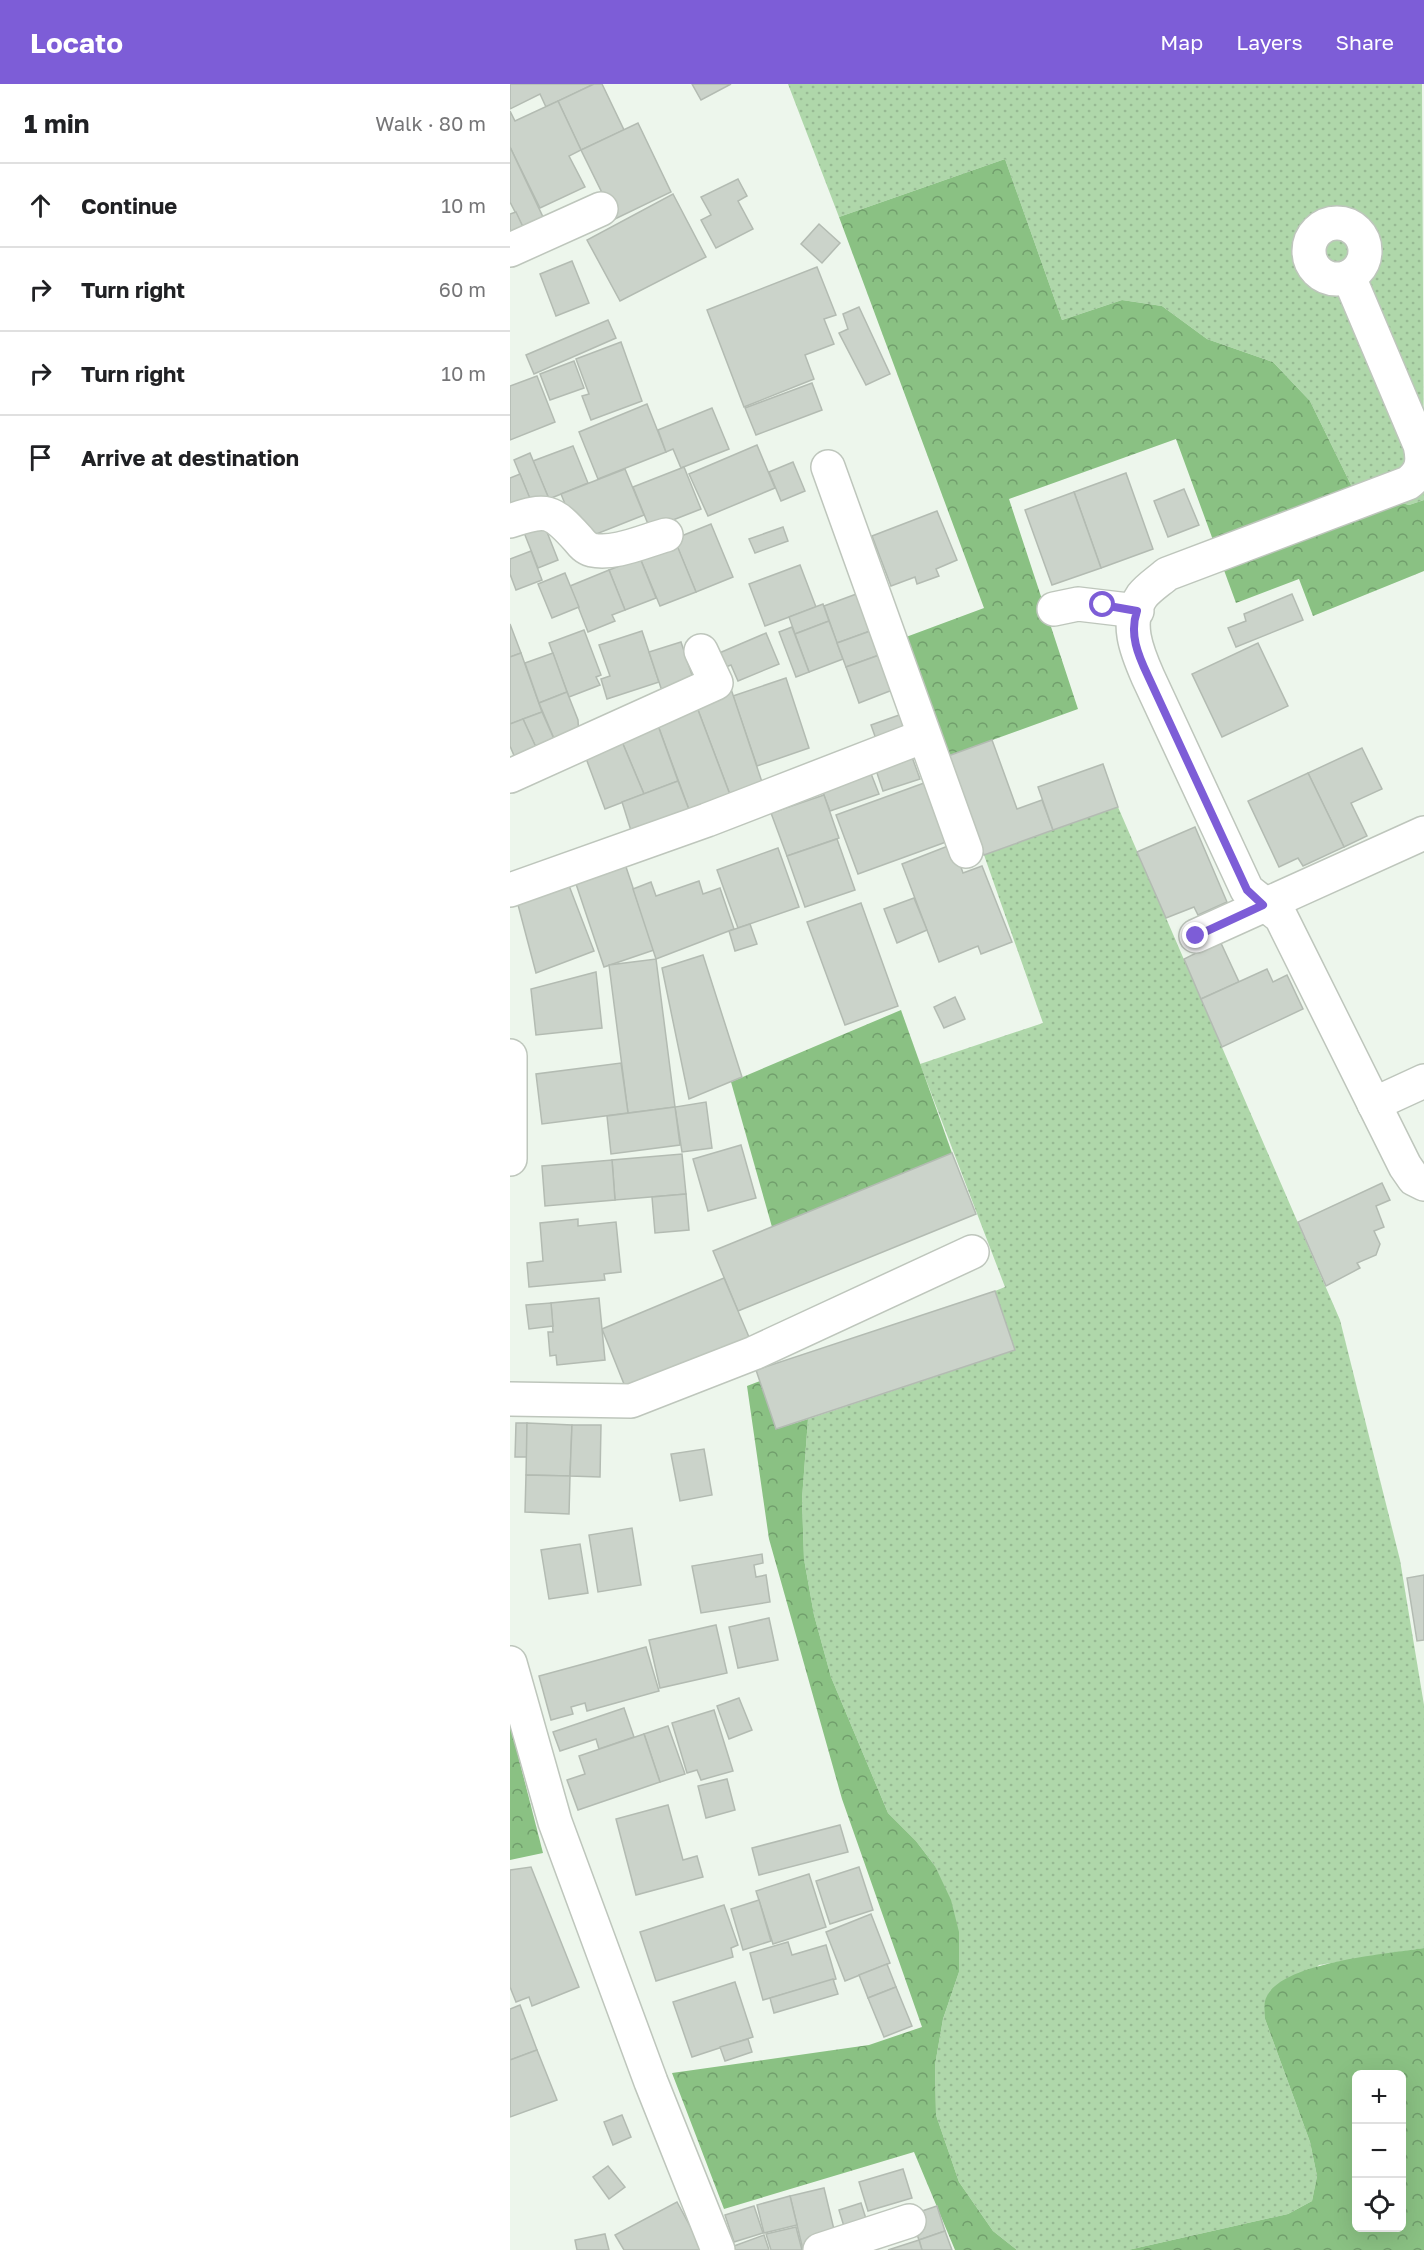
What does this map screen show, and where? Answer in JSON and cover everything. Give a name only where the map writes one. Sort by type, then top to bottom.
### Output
[{"type":"street","points":[[510,250],[601,209]]},
{"type":"street","points":[[1349,277],[1420,446],[1424,457],[1422,468],[1408,483],[1167,574],[1142,597],[1133,622],[1136,649],[1144,668],[1247,890],[1281,917],[1405,1166],[1414,1179],[1424,1184]]},
{"type":"street","points":[[828,467],[966,851]]},
{"type":"street","points":[[510,521],[539,512],[548,512],[564,524],[585,548],[601,551],[666,536]]},
{"type":"street","points":[[1054,609],[1078,604],[1103,605],[1137,611]]},
{"type":"street","points":[[510,776],[716,683],[701,651]]},
{"type":"street","points":[[510,890],[707,820],[924,736]]},
{"type":"street","points":[[1196,936],[1424,832]]},
{"type":"street","points":[[510,1056],[510,1159]]},
{"type":"street","points":[[1374,1104],[1424,1081]]},
{"type":"street","points":[[510,1399],[631,1401],[754,1353],[972,1252]]},
{"type":"street","points":[[510,1663],[555,1822],[651,2082],[718,2250]]},
{"type":"street","points":[[820,2250],[909,2221]]},
{"type":"green space","points":[[788,84],[1422,84],[1424,500],[1409,505],[1353,489],[1310,401],[1273,362],[1207,339],[1162,306],[1122,300],[1062,320],[1005,159],[839,217]]},
{"type":"green space","points":[[1005,159],[1062,320],[1122,300],[1162,306],[1207,339],[1273,362],[1310,401],[1353,489],[1409,505],[1424,500],[1424,571],[1313,616],[1299,579],[1236,603],[1176,439],[1009,499],[1078,709],[948,756],[906,637],[984,608],[839,217]]},
{"type":"green space","points":[[1118,807],[1340,1320],[1400,1560],[1424,1705],[1424,1948],[1319,1965],[1265,2019],[1310,2142],[1317,2176],[1312,2201],[1288,2214],[1128,2250],[1017,2250],[993,2231],[959,2182],[936,2115],[935,2065],[943,2019],[959,1972],[935,1866],[916,1841],[888,1813],[831,1677],[814,1615],[804,1559],[802,1499],[808,1419],[1015,1350],[995,1291],[1005,1287],[920,1064],[1043,1023],[984,855]]},
{"type":"green space","points":[[901,1010],[952,1153],[772,1227],[731,1082]]},
{"type":"green space","points":[[760,1381],[776,1429],[808,1419],[802,1499],[804,1559],[814,1615],[831,1677],[888,1813],[916,1841],[935,1866],[951,1900],[959,1932],[959,1972],[943,2019],[935,2065],[936,2115],[959,2182],[993,2231],[1017,2250],[955,2250],[914,2152],[724,2209],[672,2073],[869,2045],[922,2027],[842,1799],[769,1539],[747,1386]]},
{"type":"green space","points":[[510,1724],[543,1853],[510,1860]]},
{"type":"green space","points":[[1424,1948],[1424,2250],[1128,2250],[1288,2214],[1312,2201],[1317,2176],[1310,2142],[1265,2019],[1266,1998],[1277,1984],[1294,1975],[1314,1967]]},
{"type":"building","points":[[510,84],[594,84],[546,107],[540,94],[510,109]]},
{"type":"building","points":[[594,84],[602,84],[624,130],[581,150],[558,101]]},
{"type":"building","points":[[692,84],[731,84],[701,100]]},
{"type":"building","points":[[558,101],[581,150],[569,156],[585,187],[540,208],[510,147],[510,111],[515,121]]},
{"type":"building","points":[[638,123],[671,192],[615,219],[581,150]]},
{"type":"building","points":[[510,147],[543,217],[523,227],[510,202]]},
{"type":"building","points":[[738,179],[747,196],[738,201],[753,229],[716,248],[701,220],[711,215],[701,197]]},
{"type":"building","points":[[673,194],[706,257],[620,301],[587,240]]},
{"type":"building","points":[[516,212],[523,227],[510,234],[510,214]]},
{"type":"building","points":[[819,224],[840,243],[822,263],[801,244]]},
{"type":"building","points":[[572,261],[589,303],[556,316],[540,274]]},
{"type":"building","points":[[817,267],[836,315],[824,319],[834,344],[805,355],[814,379],[744,407],[707,310]]},
{"type":"building","points":[[859,307],[890,374],[866,385],[839,333],[848,329],[843,314]]},
{"type":"building","points":[[608,320],[616,338],[534,374],[526,355]]},
{"type":"building","points":[[621,342],[642,401],[591,420],[582,396],[589,394],[576,359]]},
{"type":"building","points":[[574,361],[584,388],[550,400],[540,374]]},
{"type":"building","points":[[537,376],[555,422],[510,440],[510,386]]},
{"type":"building","points":[[812,383],[822,410],[756,435],[745,408]]},
{"type":"building","points":[[647,404],[666,452],[598,479],[579,432]]},
{"type":"building","points":[[712,408],[729,449],[681,468],[673,449],[666,452],[658,430]]},
{"type":"building","points":[[757,445],[775,488],[708,516],[689,474]]},
{"type":"building","points":[[573,446],[588,483],[549,499],[533,461]]},
{"type":"building","points":[[530,453],[549,499],[533,506],[514,460]]},
{"type":"building","points":[[793,462],[805,491],[781,501],[769,472]]},
{"type":"building","points":[[684,467],[701,509],[650,529],[633,487]]},
{"type":"building","points":[[625,469],[644,515],[589,537],[573,524],[561,494]]},
{"type":"building","points":[[1126,473],[1153,549],[1101,568],[1074,492]]},
{"type":"building","points":[[520,474],[533,506],[510,515],[510,478]]},
{"type":"building","points":[[1184,489],[1199,525],[1168,537],[1154,501]]},
{"type":"building","points":[[1074,492],[1101,568],[1052,585],[1025,510]]},
{"type":"building","points":[[937,511],[957,560],[936,569],[939,576],[917,584],[915,577],[891,586],[872,536]]},
{"type":"building","points":[[543,522],[558,560],[538,568],[523,530]]},
{"type":"building","points":[[711,524],[733,577],[696,592],[674,539]]},
{"type":"building","points":[[783,527],[788,541],[755,553],[749,539]]},
{"type":"building","points":[[676,543],[696,592],[660,606],[640,558]]},
{"type":"building","points":[[531,551],[542,580],[516,590],[510,574],[510,559]]},
{"type":"building","points":[[640,558],[656,598],[625,610],[609,570]]},
{"type":"building","points":[[800,565],[816,607],[765,626],[749,584]]},
{"type":"building","points":[[609,570],[625,610],[612,615],[615,621],[588,632],[570,586]]},
{"type":"building","points":[[565,573],[579,607],[552,618],[538,584]]},
{"type":"building","points":[[859,593],[873,630],[837,643],[824,606]]},
{"type":"building","points":[[1292,594],[1303,620],[1236,647],[1228,628],[1246,621],[1244,614]]},
{"type":"building","points":[[823,604],[829,621],[795,634],[789,617]]},
{"type":"building","points":[[829,621],[843,659],[809,672],[795,634]]},
{"type":"building","points":[[510,624],[521,653],[510,657]]},
{"type":"building","points":[[792,627],[809,672],[796,677],[779,632]]},
{"type":"building","points":[[584,630],[601,675],[596,677],[600,685],[569,697],[549,643]]},
{"type":"building","points":[[873,630],[882,654],[846,667],[837,643]]},
{"type":"building","points":[[642,631],[659,682],[607,699],[601,679],[610,676],[599,645]]},
{"type":"building","points":[[766,633],[779,664],[738,681],[731,665],[723,668],[717,654]]},
{"type":"building","points":[[681,642],[695,684],[663,694],[649,652]]},
{"type":"building","points":[[1258,643],[1288,706],[1222,737],[1192,674]]},
{"type":"building","points":[[521,653],[542,712],[510,724],[510,657]]},
{"type":"building","points":[[553,653],[567,692],[539,703],[525,663]]},
{"type":"building","points":[[882,654],[895,689],[859,703],[846,667]]},
{"type":"building","points":[[786,678],[809,748],[757,766],[733,696]]},
{"type":"building","points":[[730,686],[764,788],[732,800],[695,702]]},
{"type":"building","points":[[567,692],[578,720],[579,739],[558,748],[539,703]]},
{"type":"building","points":[[695,702],[732,800],[691,815],[656,720]]},
{"type":"building","points":[[542,712],[558,748],[540,756],[523,719]]},
{"type":"building","points":[[902,714],[907,728],[876,739],[871,725]]},
{"type":"building","points":[[523,719],[540,756],[518,765],[510,746],[510,724]]},
{"type":"building","points":[[656,720],[678,781],[644,794],[620,737]]},
{"type":"building","points":[[620,737],[644,794],[605,809],[584,753]]},
{"type":"building","points":[[992,740],[1017,809],[1042,800],[1053,830],[984,855],[948,756]]},
{"type":"building","points":[[1362,748],[1382,789],[1351,803],[1367,836],[1344,847],[1308,773]]},
{"type":"building","points":[[912,757],[920,779],[883,791],[876,770]]},
{"type":"building","points":[[1103,764],[1118,807],[1053,830],[1038,787]]},
{"type":"building","points":[[870,771],[879,794],[830,811],[821,788]]},
{"type":"building","points":[[1308,773],[1344,847],[1303,866],[1298,858],[1279,867],[1248,801]]},
{"type":"building","points":[[678,781],[691,815],[633,837],[622,802]]},
{"type":"building","points":[[924,783],[946,842],[858,874],[836,815]]},
{"type":"building","points":[[824,795],[839,838],[787,856],[771,813]]},
{"type":"building","points":[[1195,827],[1227,902],[1198,915],[1194,907],[1166,918],[1137,852]]},
{"type":"building","points":[[837,839],[855,890],[805,907],[787,856]]},
{"type":"building","points":[[953,844],[963,873],[982,866],[1012,942],[981,954],[978,946],[939,962],[902,864]]},
{"type":"building","points":[[778,848],[799,907],[738,928],[717,870]]},
{"type":"building","points":[[625,864],[654,950],[604,967],[575,881]]},
{"type":"building","points":[[699,881],[703,894],[720,888],[734,929],[656,959],[633,889],[651,882],[656,896]]},
{"type":"building","points":[[568,883],[594,951],[536,973],[517,901]]},
{"type":"building","points":[[914,898],[927,930],[897,943],[884,909]]},
{"type":"building","points":[[861,903],[898,1006],[845,1025],[807,922]]},
{"type":"building","points":[[750,924],[757,944],[735,951],[729,931]]},
{"type":"building","points":[[1220,941],[1239,982],[1201,999],[1184,959]]},
{"type":"building","points":[[703,955],[742,1077],[689,1099],[662,968]]},
{"type":"building","points":[[656,959],[675,1107],[628,1113],[609,965]]},
{"type":"building","points":[[1267,969],[1273,982],[1287,975],[1303,1009],[1222,1047],[1201,999]]},
{"type":"building","points":[[596,972],[602,1028],[536,1035],[531,989]]},
{"type":"building","points":[[955,997],[965,1019],[944,1028],[934,1007]]},
{"type":"building","points":[[621,1063],[628,1113],[542,1124],[536,1074]]},
{"type":"building","points":[[706,1102],[712,1148],[682,1152],[675,1107]]},
{"type":"building","points":[[675,1107],[680,1145],[611,1154],[607,1116]]},
{"type":"building","points":[[741,1145],[756,1198],[708,1211],[693,1159]]},
{"type":"building","points":[[952,1153],[976,1214],[738,1311],[713,1251]]},
{"type":"building","points":[[682,1154],[686,1194],[615,1200],[612,1160]]},
{"type":"building","points":[[612,1160],[615,1200],[545,1206],[542,1166]]},
{"type":"building","points":[[1382,1183],[1390,1200],[1376,1206],[1384,1227],[1374,1231],[1380,1244],[1376,1255],[1357,1263],[1360,1268],[1326,1286],[1298,1222]]},
{"type":"building","points":[[686,1194],[689,1230],[655,1233],[652,1197]]},
{"type":"building","points":[[578,1219],[578,1226],[616,1222],[621,1272],[604,1274],[605,1280],[529,1287],[527,1263],[543,1261],[540,1223]]},
{"type":"building","points":[[724,1278],[749,1337],[626,1389],[602,1329]]},
{"type":"building","points":[[995,1291],[1015,1350],[776,1429],[756,1370]]},
{"type":"building","points":[[599,1298],[605,1360],[557,1365],[556,1355],[550,1356],[548,1332],[553,1332],[551,1303]]},
{"type":"building","points":[[551,1303],[553,1326],[529,1329],[526,1305]]},
{"type":"building","points":[[516,1423],[527,1423],[527,1457],[515,1457]]},
{"type":"building","points":[[527,1423],[572,1425],[570,1476],[526,1475]]},
{"type":"building","points":[[572,1425],[601,1425],[600,1477],[570,1476]]},
{"type":"building","points":[[704,1449],[712,1495],[680,1501],[671,1454]]},
{"type":"building","points":[[526,1475],[570,1476],[569,1514],[525,1512]]},
{"type":"building","points":[[632,1528],[641,1585],[598,1592],[589,1535]]},
{"type":"building","points":[[580,1544],[588,1593],[549,1599],[541,1550]]},
{"type":"building","points":[[762,1554],[763,1563],[754,1565],[756,1577],[766,1575],[770,1602],[701,1613],[692,1566]]},
{"type":"building","points":[[1424,1575],[1424,1640],[1417,1641],[1407,1578]]},
{"type":"building","points":[[769,1618],[778,1660],[738,1668],[729,1627]]},
{"type":"building","points":[[716,1625],[727,1673],[660,1688],[649,1640]]},
{"type":"building","points":[[646,1647],[659,1691],[587,1711],[585,1703],[571,1707],[573,1714],[551,1720],[539,1676]]},
{"type":"building","points":[[739,1698],[752,1730],[729,1739],[717,1706]]},
{"type":"building","points":[[624,1708],[634,1737],[599,1749],[596,1739],[560,1751],[553,1732]]},
{"type":"building","points":[[714,1710],[733,1771],[701,1780],[697,1770],[687,1773],[672,1723]]},
{"type":"building","points":[[668,1726],[685,1774],[660,1782],[644,1734]]},
{"type":"building","points":[[644,1734],[660,1782],[578,1810],[567,1780],[585,1774],[579,1756]]},
{"type":"building","points":[[727,1779],[735,1810],[706,1818],[698,1786]]},
{"type":"building","points":[[668,1805],[683,1860],[697,1856],[703,1877],[636,1895],[616,1819]]},
{"type":"building","points":[[840,1825],[848,1852],[759,1875],[752,1848]]},
{"type":"building","points":[[531,1867],[579,1987],[532,2006],[529,1997],[516,2002],[510,1987],[510,1870]]},
{"type":"building","points":[[859,1867],[873,1910],[830,1924],[816,1881]]},
{"type":"building","points":[[809,1874],[826,1927],[773,1944],[756,1891]]},
{"type":"building","points":[[759,1900],[771,1941],[743,1950],[731,1909]]},
{"type":"building","points":[[724,1905],[738,1945],[731,1948],[733,1957],[656,1981],[640,1932]]},
{"type":"building","points":[[871,1914],[890,1963],[845,1981],[826,1932]]},
{"type":"building","points":[[788,1942],[792,1955],[826,1945],[836,1979],[763,2000],[750,1953]]},
{"type":"building","points":[[887,1964],[896,1987],[868,1998],[859,1975]]},
{"type":"building","points":[[833,1979],[838,1994],[774,2013],[770,1998]]},
{"type":"building","points":[[735,1982],[753,2037],[692,2057],[673,2002]]},
{"type":"building","points":[[896,1987],[912,2026],[884,2037],[868,1998]]},
{"type":"building","points":[[520,2005],[537,2050],[510,2060],[510,2009]]},
{"type":"building","points":[[748,2039],[752,2052],[725,2061],[720,2047]]},
{"type":"building","points":[[537,2050],[557,2100],[510,2117],[510,2060]]},
{"type":"building","points":[[622,2115],[631,2137],[613,2145],[604,2122]]},
{"type":"building","points":[[608,2166],[625,2187],[609,2199],[593,2177]]},
{"type":"building","points":[[903,2169],[912,2198],[868,2211],[859,2182]]},
{"type":"building","points":[[824,2188],[837,2242],[803,2250],[790,2196]]},
{"type":"building","points":[[790,2196],[797,2225],[764,2233],[757,2205]]},
{"type":"building","points":[[677,2202],[703,2250],[624,2250],[615,2235]]},
{"type":"building","points":[[861,2203],[868,2225],[846,2233],[839,2210]]},
{"type":"building","points":[[754,2206],[763,2233],[734,2242],[725,2215]]},
{"type":"building","points":[[937,2206],[945,2231],[919,2240],[910,2215]]},
{"type":"building","points":[[796,2227],[802,2250],[771,2250],[766,2234]]},
{"type":"building","points":[[945,2231],[952,2250],[922,2250],[919,2240]]},
{"type":"building","points":[[605,2234],[609,2250],[577,2250],[575,2240]]},
{"type":"building","points":[[764,2235],[769,2250],[735,2250],[734,2246]]},
{"type":"building","points":[[919,2240],[922,2250],[888,2250]]},
{"type":"route","points":[[1103,605],[1137,611],[1133,622],[1136,649],[1247,890],[1263,905],[1196,936]]}]
